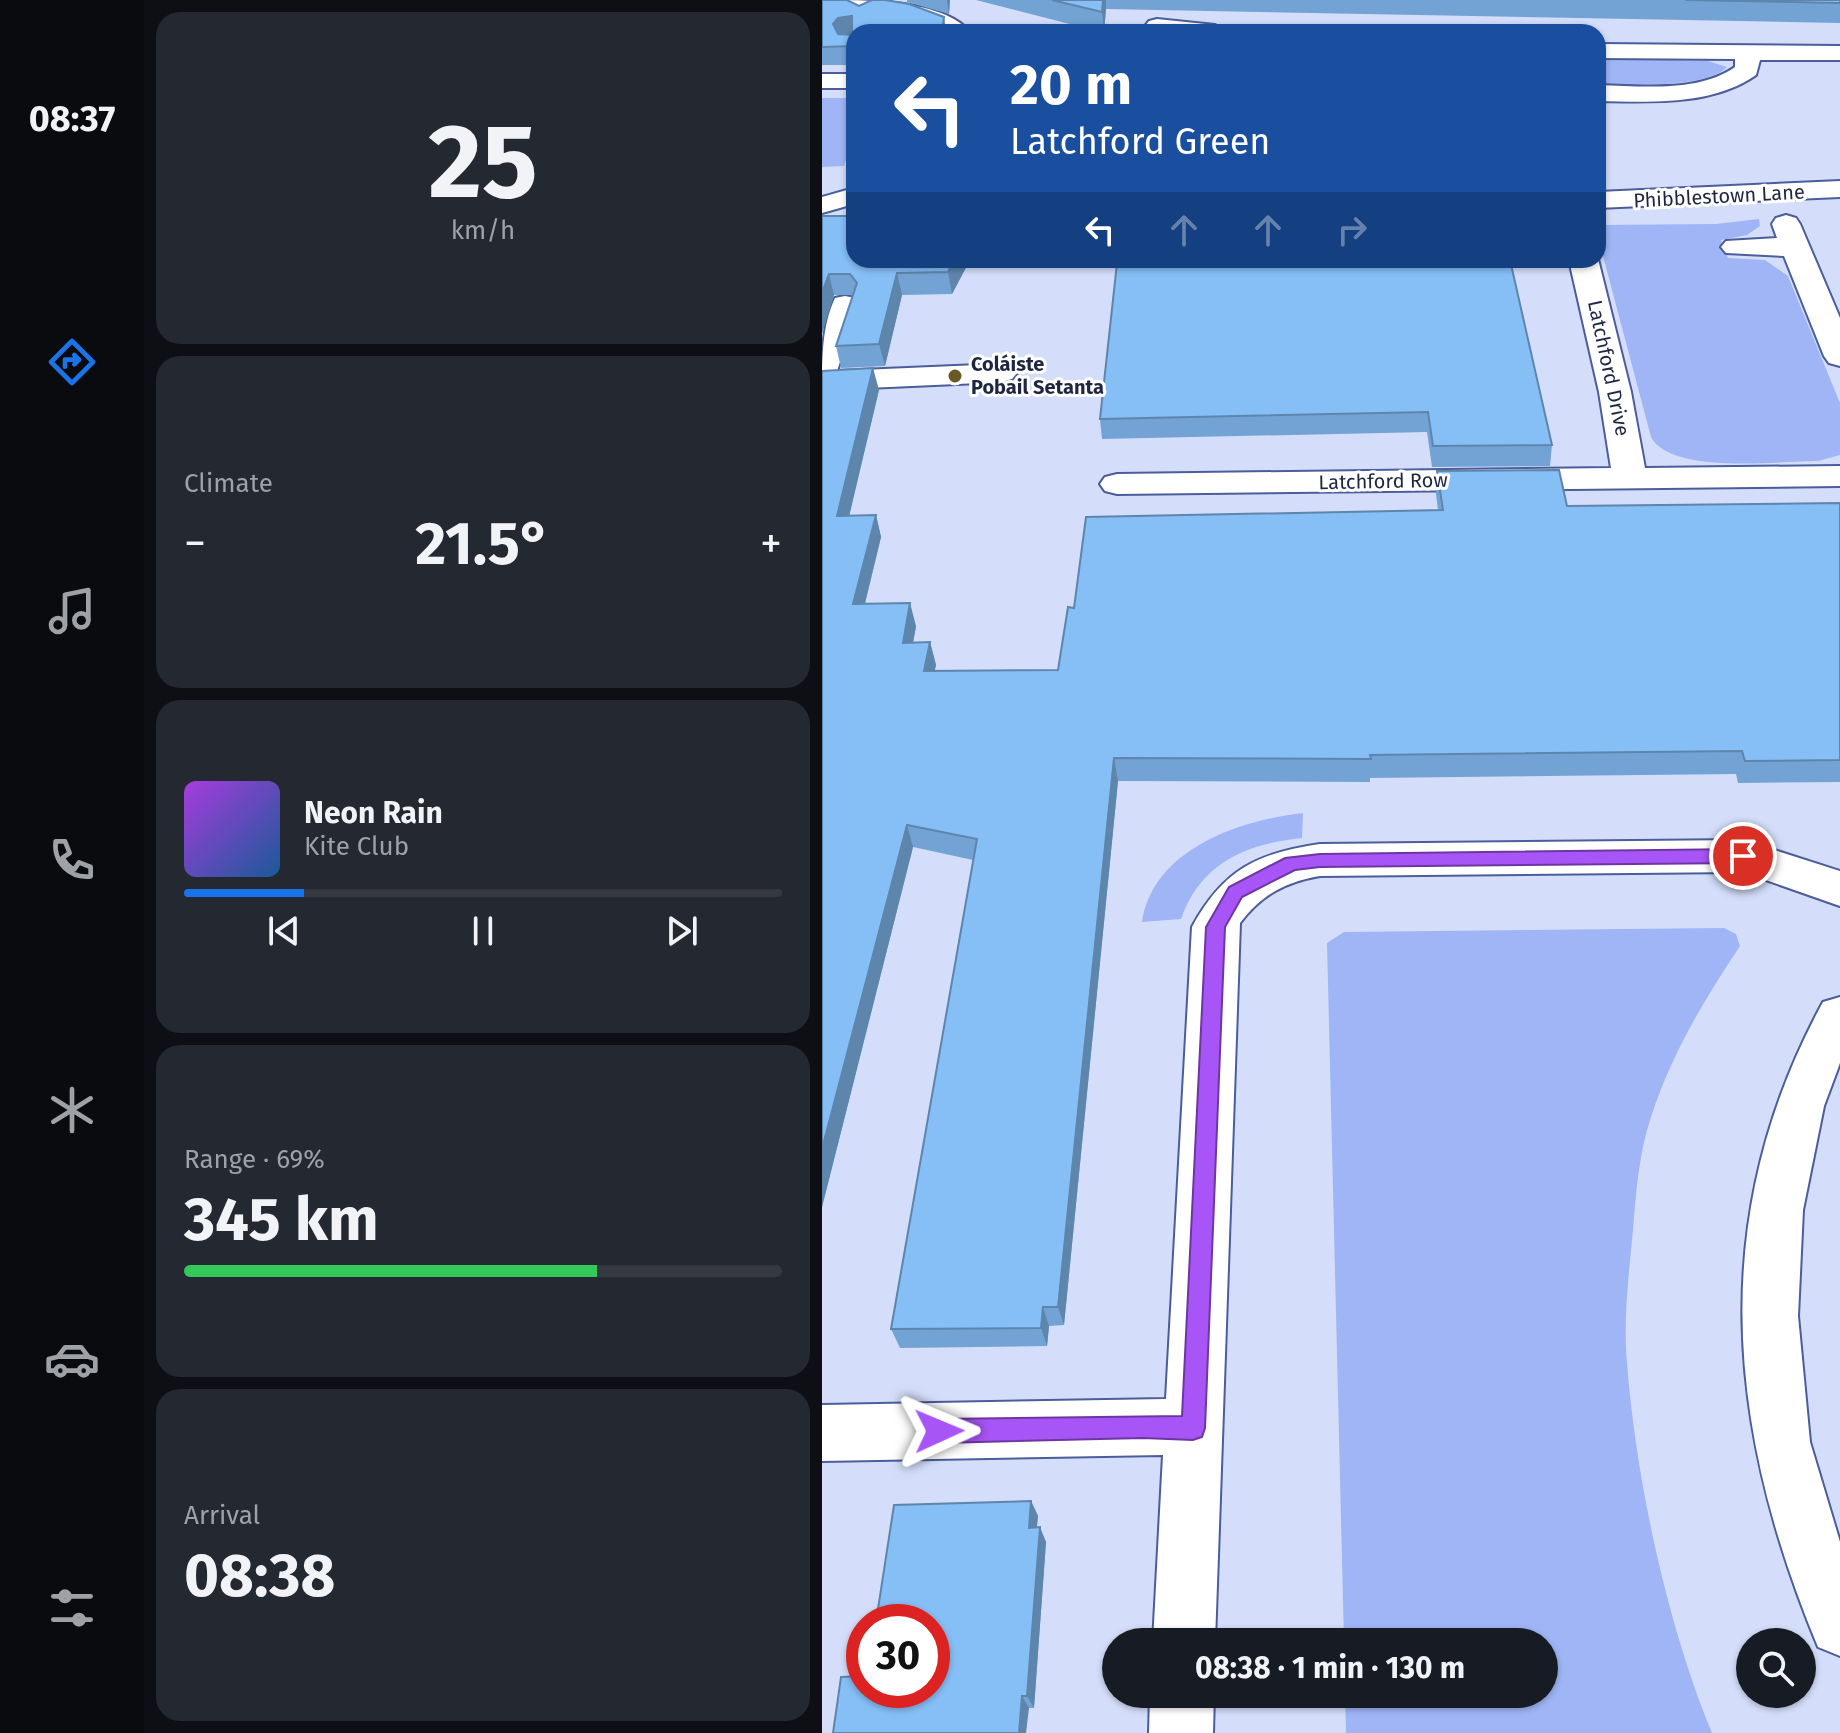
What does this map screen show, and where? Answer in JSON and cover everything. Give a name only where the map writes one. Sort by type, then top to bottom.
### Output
[{"type":"street","points":[[839,0],[923,15],[948,24]]},
{"type":"street","points":[[1158,24],[1177,0]]},
{"type":"street","points":[[1606,51],[1840,53]]},
{"type":"street","points":[[1606,93],[1659,92],[1729,81],[1747,70],[1748,52]]},
{"type":"street","name":"Phibblestown Lane","points":[[1606,200],[1840,189]]},
{"type":"street","points":[[1736,247],[1790,236],[1840,356]]},
{"type":"street","name":"Latchford Drive","points":[[1586,268],[1615,392],[1630,478]]},
{"type":"street","name":"Latchford Row","points":[[1111,523],[1119,468],[1630,478],[1840,476]]},
{"type":"street","points":[[1185,1628],[1215,927],[1235,892],[1292,863],[1320,860],[1743,856],[1840,889]]},
{"type":"street","points":[[1840,1016],[1823,1042],[1789,1142],[1775,1209],[1770,1284],[1777,1418],[1798,1501],[1840,1625]]},
{"type":"street","points":[[822,1433],[1143,1426],[1193,1428]]},
{"type":"street","points":[[1181,1733],[1182,1708]]},
{"type":"lane","points":[[822,81],[846,81]]},
{"type":"lane","points":[[822,206],[846,198]]},
{"type":"lane","points":[[822,206],[846,207]]},
{"type":"lane","points":[[822,374],[845,304]]},
{"type":"lane","points":[[822,381],[1002,373]]},
{"type":"shaded area","points":[[1606,58],[1708,61],[1727,67],[1703,79],[1647,85],[1606,85]]},
{"type":"shaded area","points":[[822,98],[846,98],[844,166],[822,167]]},
{"type":"shaded area","points":[[1759,219],[1760,226],[1747,235],[1721,240],[1728,258],[1765,260],[1788,276],[1840,403],[1840,455],[1818,461],[1702,461],[1680,457],[1662,449],[1651,437],[1606,267],[1606,225],[1716,224]]},
{"type":"shaded area","points":[[1303,813],[1302,838],[1262,845],[1213,870],[1200,884],[1181,919],[1142,922],[1149,897],[1163,875],[1181,857],[1227,831]]},
{"type":"shaded area","points":[[1724,928],[1736,934],[1740,946],[1678,1050],[1647,1131],[1637,1187],[1626,1330],[1631,1408],[1656,1551],[1681,1646],[1712,1733],[1346,1733],[1345,1708],[1558,1708],[1558,1628],[1344,1628],[1327,943],[1344,932]]},
{"type":"building","points":[[822,0],[847,0],[859,6],[872,0],[885,0],[909,4],[944,17],[943,24],[852,24],[852,16],[838,18],[833,24],[838,34],[846,35],[846,46],[822,47]]},
{"type":"building","points":[[1052,0],[1103,0],[1102,12]]},
{"type":"building","points":[[1685,0],[1840,0],[1840,3]]},
{"type":"building","points":[[822,216],[846,216],[846,268],[950,268],[948,272],[897,273],[879,344],[836,346],[857,283],[850,274],[829,274],[822,293]]},
{"type":"building","points":[[1116,268],[1512,268],[1552,445],[1433,446],[1428,412],[1100,419]]},
{"type":"building","points":[[873,368],[837,516],[876,515],[853,604],[910,603],[903,643],[930,642],[924,671],[1058,670],[1068,607],[1074,608],[1086,517],[1443,510],[1437,471],[1559,470],[1567,506],[1840,503],[1840,760],[1745,761],[1742,751],[1370,755],[1371,759],[1114,758],[1058,1307],[1043,1307],[1041,1328],[891,1329],[977,839],[907,825],[822,1149],[822,371]]},
{"type":"building","points":[[1031,1501],[1029,1528],[1040,1527],[1027,1696],[1022,1696],[1019,1733],[833,1733],[841,1677],[846,1677],[846,1708],[950,1708],[950,1604],[879,1604],[894,1505]]},
{"type":"place","name":"Coláiste Pobail Setanta","points":[[955,376]]},
{"type":"route","points":[[939,1431],[1143,1426],[1193,1428],[1215,927],[1235,892],[1255,879],[1292,863],[1320,860],[1743,856]]}]
